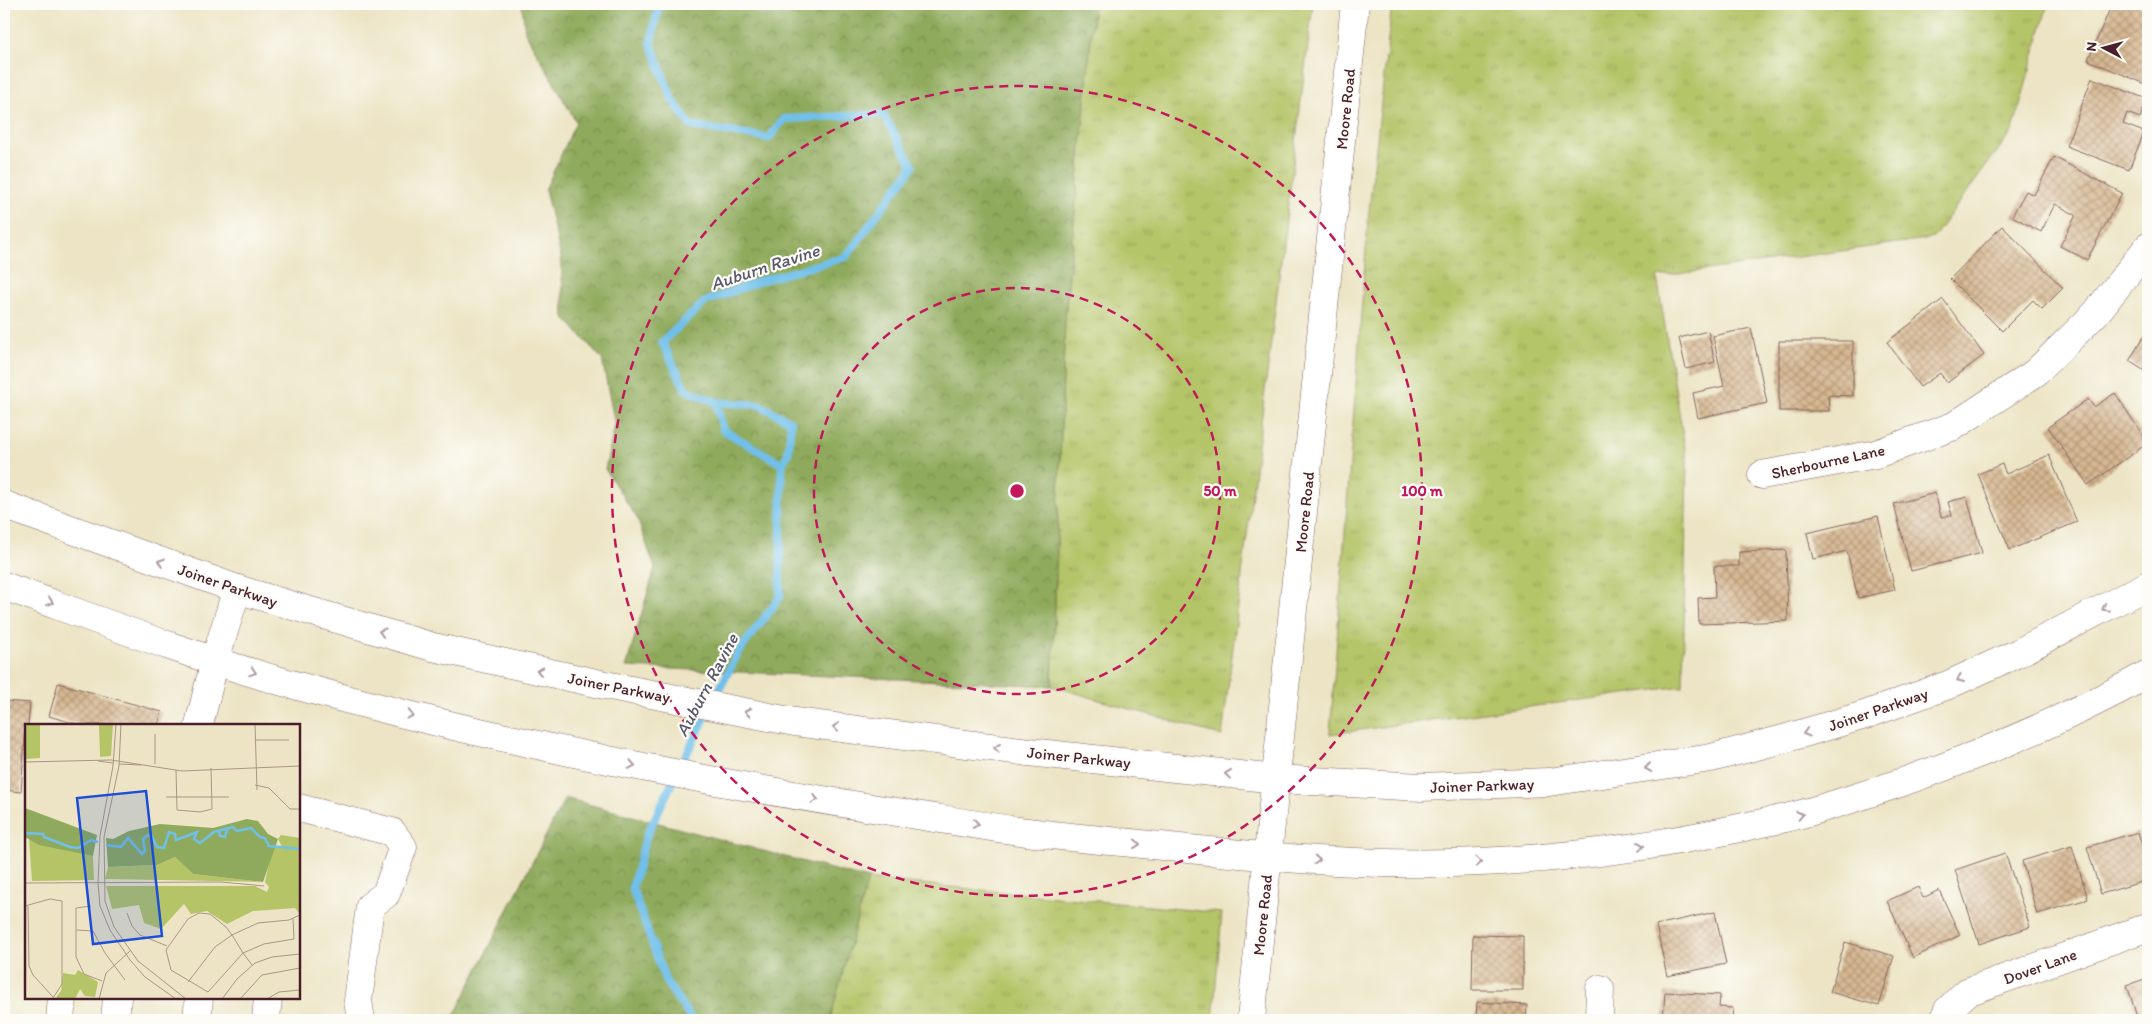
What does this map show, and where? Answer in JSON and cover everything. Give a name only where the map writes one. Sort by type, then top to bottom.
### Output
[{"type":"main road","name":"Moore Road","points":[[1251,1020],[1355,4]]},
{"type":"main road","name":"Sherbourne Lane","points":[[1762,475],[1876,454],[1954,426],[2035,373],[2096,313],[2148,247]]},
{"type":"main road","name":"Joiner Parkway","points":[[4,505],[237,589],[433,647],[605,685],[796,722],[1029,752],[1276,779],[1421,787],[1549,782],[1711,758],[1786,738],[1865,715],[1948,685],[2018,654],[2148,585]]},
{"type":"main road","points":[[4,586],[154,640],[282,682],[413,716],[585,756],[767,791],[1022,831],[1268,858],[1414,863],[1478,862],[1607,851],[1714,833],[1805,814],[1895,784],[1978,753],[2045,725],[2148,674]]},
{"type":"main road","points":[[199,724],[215,660],[237,589]]},
{"type":"main road","points":[[300,808],[392,832],[403,847],[386,894],[370,906],[358,1001],[361,1020]]},
{"type":"main road","name":"Dover Lane","points":[[1945,1020],[1947,1011],[1967,992],[2148,927]]},
{"type":"main road","points":[[1598,1020],[1600,989]]},
{"type":"main road","points":[[60,1020],[62,999]]},
{"type":"main road","points":[[115,1020],[118,999]]},
{"type":"main road","points":[[197,1020],[199,999]]},
{"type":"main road","points":[[266,1020],[268,999]]},
{"type":"green space","points":[[522,4],[1094,4],[1065,319],[1052,686],[626,667],[655,568],[637,518],[605,469],[615,425],[602,359],[564,317],[561,257],[545,190],[576,122],[525,32]]},
{"type":"green space","points":[[1094,4],[1313,4],[1222,736],[1052,686],[1065,319]]},
{"type":"green space","points":[[1392,4],[2048,4],[2013,130],[1933,238],[1657,277],[1687,461],[1683,686],[1330,734],[1368,220]]},
{"type":"green space","points":[[565,798],[868,879],[830,1020],[452,1020]]},
{"type":"green space","points":[[868,879],[1222,913],[1213,1020],[814,1020]]},
{"type":"building","points":[[2112,4],[2139,4],[2148,8],[2148,85],[2088,60]]},
{"type":"building","points":[[2092,78],[2147,99],[2140,118],[2127,113],[2123,124],[2144,132],[2129,170],[2066,146]]},
{"type":"building","points":[[2054,157],[2122,193],[2087,260],[2060,246],[2076,215],[2055,204],[2041,232],[2012,216],[2026,191],[2034,195]]},
{"type":"building","points":[[2002,226],[2063,288],[2042,309],[2033,300],[2002,331],[1950,279]]},
{"type":"building","points":[[1943,299],[1984,355],[1947,383],[1940,373],[1920,387],[1887,342]]},
{"type":"building","points":[[1751,328],[1767,403],[1698,418],[1693,393],[1724,386],[1713,336]]},
{"type":"building","points":[[2148,329],[2148,373],[2129,361]]},
{"type":"building","points":[[1708,331],[1715,362],[1686,369],[1679,338]]},
{"type":"building","points":[[1779,341],[1853,341],[1853,396],[1828,395],[1829,411],[1779,411]]},
{"type":"building","points":[[2115,393],[2148,443],[2088,485],[2048,427],[2088,399],[2094,407]]},
{"type":"building","points":[[2049,455],[2077,522],[2010,550],[1978,474],[2002,464],[2006,474]]},
{"type":"building","points":[[1935,493],[1941,517],[1952,515],[1948,502],[1967,497],[1982,553],[1911,571],[1894,504]]},
{"type":"building","points":[[1878,516],[1895,590],[1858,598],[1847,551],[1813,559],[1807,533]]},
{"type":"building","points":[[1786,550],[1788,621],[1699,624],[1698,598],[1715,597],[1714,566],[1739,566],[1739,552]]},
{"type":"building","points":[[58,683],[162,712],[158,724],[77,724],[49,716]]},
{"type":"building","points":[[4,701],[30,703],[28,724],[25,724],[21,792],[4,790]]},
{"type":"building","points":[[2138,832],[2148,866],[2148,880],[2101,894],[2087,847]]},
{"type":"building","points":[[2072,846],[2088,899],[2037,914],[2022,861]]},
{"type":"building","points":[[2005,853],[2030,927],[1979,944],[1955,870]]},
{"type":"building","points":[[1918,887],[1923,898],[1939,890],[1960,935],[1913,958],[1887,901]]},
{"type":"building","points":[[1715,912],[1726,964],[1667,976],[1656,925]]},
{"type":"building","points":[[1473,935],[1523,936],[1523,990],[1472,990]]},
{"type":"building","points":[[1845,942],[1894,956],[1879,1006],[1830,992]]},
{"type":"building","points":[[2148,978],[2148,1020],[2138,1020],[2127,985]]},
{"type":"building","points":[[1665,992],[1720,995],[1719,1007],[1733,1008],[1732,1020],[1663,1020]]},
{"type":"building","points":[[1477,1002],[1527,1005],[1526,1020],[1476,1020]]},
{"type":"waterway","name":"Auburn Ravine","points":[[659,4],[651,43],[672,99],[691,126],[769,138],[784,119],[883,114],[913,166],[846,257],[763,280],[705,302],[662,342],[686,390],[716,402],[723,430],[782,464],[780,597],[738,653],[679,769]]},
{"type":"waterway","points":[[716,402],[760,405],[791,422],[788,454],[782,464]]},
{"type":"waterway","name":"Auburn Ravine","points":[[674,779],[647,834],[632,888],[666,982],[692,1020]]}]
